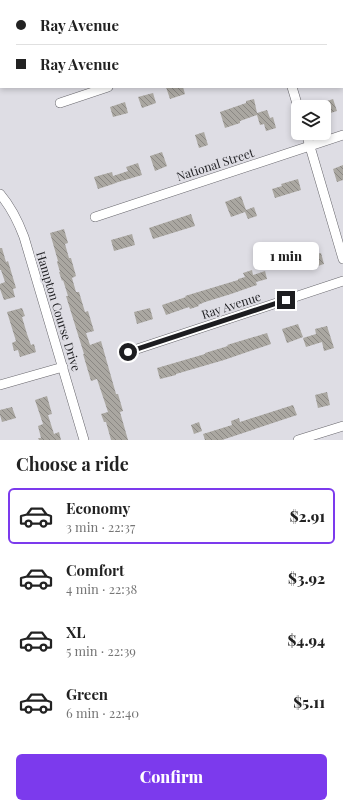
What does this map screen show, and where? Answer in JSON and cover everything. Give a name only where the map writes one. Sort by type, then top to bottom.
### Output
[{"type":"street","points":[[60,103],[105,88]]},
{"type":"street","points":[[292,88],[296,100]]},
{"type":"street","name":"National Street","points":[[95,217],[343,135]]},
{"type":"street","points":[[308,140],[343,258]]},
{"type":"street","name":"Hampton Course Drive","points":[[0,194],[12,209],[24,237],[84,440]]},
{"type":"street","name":"Ray Avenue","points":[[128,352],[343,281]]},
{"type":"street","points":[[0,385],[62,367]]},
{"type":"street","points":[[298,440],[343,426]]},
{"type":"building","points":[[166,88],[183,88],[185,94],[170,99]]},
{"type":"building","points":[[153,93],[156,103],[142,108],[138,97]]},
{"type":"building","points":[[254,99],[257,113],[267,110],[270,118],[273,117],[276,128],[266,131],[264,124],[260,125],[257,115],[225,128],[220,112]]},
{"type":"building","points":[[333,99],[337,111],[331,113],[330,100]]},
{"type":"building","points":[[125,102],[128,113],[113,117],[110,107]]},
{"type":"building","points":[[204,132],[208,145],[199,148],[195,135]]},
{"type":"building","points":[[162,152],[167,166],[155,171],[150,156]]},
{"type":"building","points":[[138,163],[142,175],[98,189],[94,177],[112,172],[113,176],[128,171],[126,167]]},
{"type":"building","points":[[343,165],[343,180],[337,182],[333,169]]},
{"type":"building","points":[[298,179],[301,190],[275,198],[272,189],[282,186],[281,184]]},
{"type":"building","points":[[241,196],[246,210],[254,207],[257,216],[248,219],[245,212],[231,217],[225,202]]},
{"type":"building","points":[[191,214],[195,226],[153,239],[149,228]]},
{"type":"building","points":[[64,229],[68,243],[65,244],[76,276],[72,278],[76,292],[79,292],[85,312],[88,311],[94,331],[86,333],[90,345],[101,341],[116,394],[118,394],[123,411],[120,412],[128,440],[111,440],[106,422],[104,422],[101,414],[108,412],[97,379],[91,381],[66,296],[68,296],[59,272],[58,261],[50,233]]},
{"type":"building","points":[[132,234],[135,245],[114,251],[111,240]]},
{"type":"building","points":[[0,248],[2,248],[6,262],[8,261],[16,288],[13,289],[15,297],[4,300],[0,289],[0,284],[5,282],[0,270]]},
{"type":"building","points":[[300,252],[303,261],[295,264],[292,254]]},
{"type":"building","points":[[321,253],[324,264],[308,269],[305,258]]},
{"type":"building","points":[[252,270],[253,275],[265,271],[267,279],[256,282],[257,285],[205,302],[198,305],[199,306],[190,309],[189,307],[166,315],[162,305],[186,297],[185,296],[238,280],[245,277],[243,273]]},
{"type":"building","points":[[22,308],[25,316],[22,317],[27,334],[31,345],[34,344],[36,352],[20,357],[18,350],[14,351],[12,343],[16,341],[7,312]]},
{"type":"building","points":[[150,308],[153,319],[137,324],[134,312]]},
{"type":"building","points":[[298,324],[303,337],[287,343],[282,329]]},
{"type":"building","points":[[327,326],[334,348],[324,351],[322,342],[306,347],[303,338],[316,334],[315,329]]},
{"type":"building","points":[[267,333],[271,344],[160,379],[157,368],[205,354],[228,346],[227,345]]},
{"type":"building","points":[[327,392],[330,405],[318,408],[315,395]]},
{"type":"building","points":[[47,396],[52,414],[48,415],[54,434],[59,432],[61,440],[39,440],[38,438],[41,438],[38,426],[43,424],[35,400]]},
{"type":"building","points":[[293,405],[297,415],[222,440],[205,440],[203,434],[232,425],[231,421],[239,418],[240,422]]},
{"type":"building","points":[[12,407],[16,418],[2,422],[0,410]]},
{"type":"building","points":[[199,422],[202,431],[194,434],[191,425]]},
{"type":"route","points":[[128,352],[286,300]]}]
